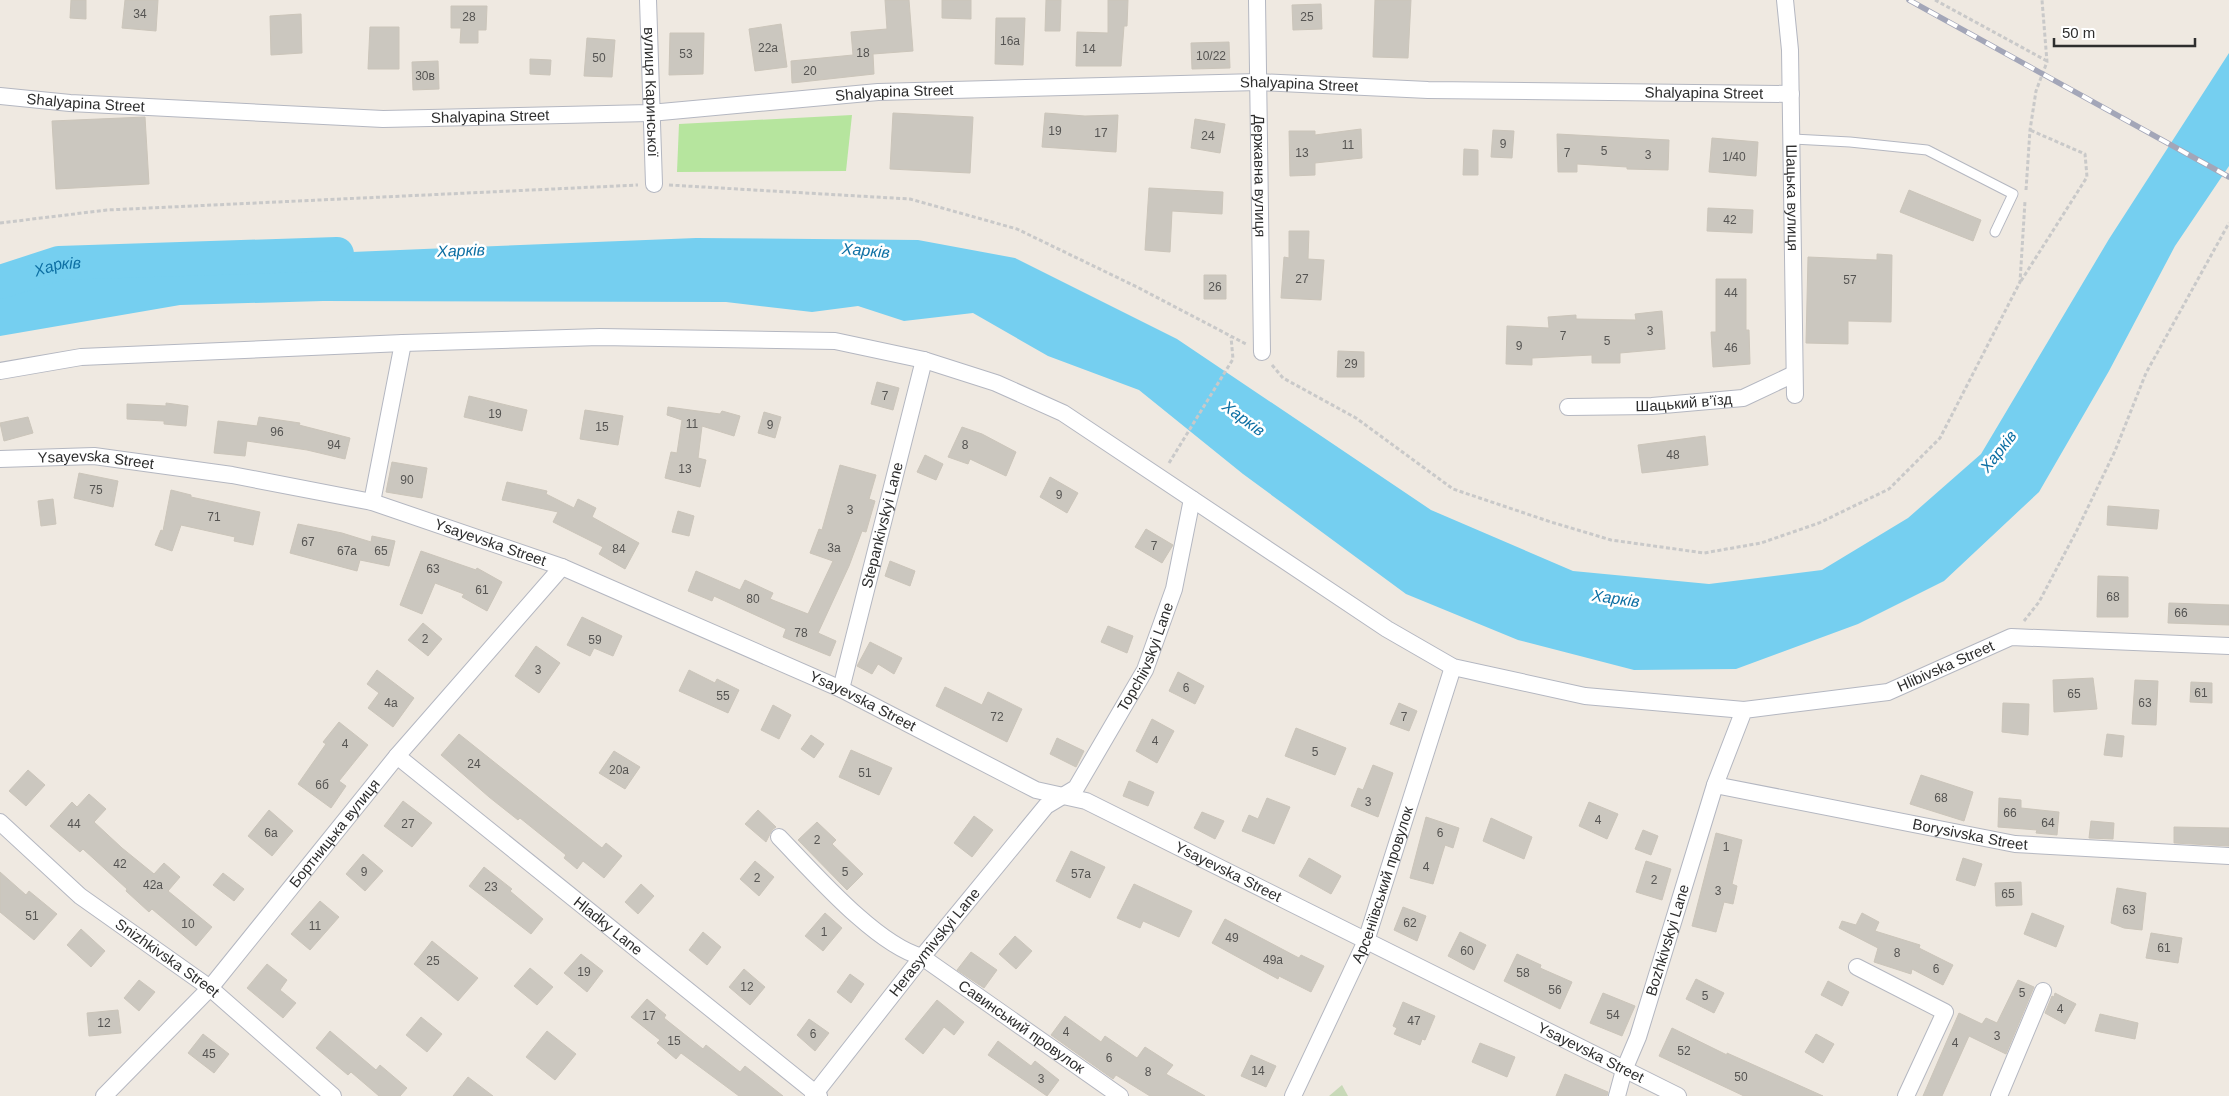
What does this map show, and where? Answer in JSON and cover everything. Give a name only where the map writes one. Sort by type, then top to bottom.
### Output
[{"type":"street","name":"вулиця Каринської","points":[[648,0],[650,113],[654,184]]},
{"type":"street","name":"Державна вулиця","points":[[1257,0],[1262,352]]},
{"type":"street","name":"Шацька вулиця","points":[[1785,0],[1790,50],[1795,395]]},
{"type":"street","name":"Shalyapina Street","points":[[0,96],[70,103],[383,120],[650,113],[878,92],[1258,82],[1428,90],[1791,94]]},
{"type":"street","name":"Hlibivska Street","points":[[0,370],[81,357],[403,343],[600,337],[835,341],[924,360],[996,383],[1063,413],[1388,629],[1453,667],[1511,682],[1585,696],[1744,710],[1888,692],[2011,637],[2229,646]]},
{"type":"street","points":[[372,502],[403,343]]},
{"type":"street","name":"Stepankivskyi Lane","points":[[840,690],[924,360]]},
{"type":"street","name":"Шацький в’їзд","points":[[1568,407],[1652,406],[1743,398],[1794,374]]},
{"type":"street","name":"Ysayevska Street","points":[[0,459],[94,456],[232,475],[372,502],[562,567],[840,690],[1036,790],[1086,801],[1678,1096]]},
{"type":"street","name":"Topchiivskyi Lane","points":[[1062,796],[1076,788],[1145,670],[1174,589],[1192,499]]},
{"type":"street","name":"Бортницька вулиця","points":[[104,1096],[210,988],[397,756],[562,567]]},
{"type":"street","name":"Арсеніївський провулок","points":[[1293,1096],[1366,941],[1453,667]]},
{"type":"street","points":[[1715,785],[1744,710]]},
{"type":"street","name":"Hladky Lane","points":[[397,756],[816,1095]]},
{"type":"street","name":"Borysivska Street","points":[[1715,785],[2015,844],[2229,856]]},
{"type":"street","name":"Bozhkivskyi Lane","points":[[1617,1096],[1624,1070],[1638,1037],[1715,785]]},
{"type":"street","name":"Herasymivskyi Lane","points":[[816,1095],[922,957],[1046,806],[1062,796]]},
{"type":"street","name":"Snizhkivska Street","points":[[0,822],[80,896],[210,988],[333,1096]]},
{"type":"street","name":"Савинський провулок","points":[[779,837],[844,905],[905,953],[922,957],[1120,1096]]},
{"type":"street","points":[[1857,967],[1945,1012],[1906,1096]]},
{"type":"street","points":[[1999,1096],[2043,991]]},
{"type":"lane","points":[[1792,139],[1850,142],[1926,150],[2013,194],[1995,232]]},
{"type":"path","points":[[1935,0],[2047,62]]},
{"type":"path","points":[[2020,282],[2030,130],[2036,91],[2047,62],[2042,0]]},
{"type":"path","points":[[0,223],[107,210],[654,184],[910,199],[1017,229],[1262,352],[1283,378],[1356,418],[1453,489],[1611,540],[1704,553],[1761,542],[1819,523],[1889,489],[1940,438],[2020,282],[2087,177],[2085,154],[2030,130]]},
{"type":"path","points":[[2011,637],[2039,602],[2077,530],[2115,452],[2146,373],[2229,223]]},
{"type":"path","points":[[1180,448],[1233,359],[1231,337]]},
{"type":"green space","points":[[852,115],[846,171],[677,172],[679,124]]},
{"type":"green space","points":[[1342,1085],[1348,1096],[1329,1096]]},
{"type":"water","points":[[2229,53],[2229,166],[2175,246],[2109,371],[2039,492],[1944,581],[1858,624],[1736,669],[1634,670],[1518,640],[1406,594],[1243,474],[1139,390],[1048,356],[973,313],[904,321],[858,306],[812,312],[726,302],[323,301],[180,305],[0,336],[0,284],[32,273],[352,252],[696,238],[918,240],[1015,258],[1177,339],[1431,510],[1573,571],[1709,584],[1822,570],[1908,518],[1981,454],[2109,239]]},
{"type":"building","points":[[71,0],[86,0],[86,19],[70,18]]},
{"type":"building","points":[[125,0],[158,0],[156,31],[122,28]]},
{"type":"building","points":[[885,0],[909,0],[913,51],[873,54],[874,74],[792,83],[791,61],[853,55],[851,32],[887,29]]},
{"type":"building","points":[[942,0],[971,0],[971,19],[942,18]]},
{"type":"building","points":[[1046,0],[1061,0],[1060,31],[1045,31]]},
{"type":"building","points":[[1108,0],[1128,0],[1127,26],[1124,26],[1121,66],[1076,66],[1077,32],[1108,33]]},
{"type":"building","points":[[1375,0],[1411,0],[1408,58],[1373,57]]},
{"type":"building","points":[[1321,4],[1322,29],[1293,30],[1292,5]]},
{"type":"building","points":[[451,6],[487,6],[486,30],[478,30],[478,43],[460,43],[461,28],[451,28]]},
{"type":"building","points":[[301,14],[302,53],[271,55],[270,16]]},
{"type":"building","points":[[996,18],[1025,18],[1023,65],[995,64]]},
{"type":"building","points":[[781,24],[787,67],[755,71],[749,29]]},
{"type":"building","points":[[370,27],[399,27],[399,69],[368,69]]},
{"type":"building","points":[[670,33],[704,33],[703,74],[669,75]]},
{"type":"building","points":[[587,38],[615,40],[612,77],[584,76]]},
{"type":"building","points":[[1229,42],[1230,68],[1192,69],[1191,43]]},
{"type":"building","points":[[530,59],[551,60],[550,75],[530,74]]},
{"type":"building","points":[[438,61],[439,89],[413,90],[412,62]]},
{"type":"building","points":[[893,113],[973,117],[970,173],[890,169]]},
{"type":"building","points":[[1045,113],[1085,116],[1118,115],[1116,152],[1042,147]]},
{"type":"building","points":[[145,117],[149,184],[56,189],[52,121]]},
{"type":"building","points":[[1195,119],[1225,124],[1220,153],[1191,148]]},
{"type":"building","points":[[1361,129],[1362,158],[1315,163],[1315,175],[1290,176],[1289,131],[1315,131],[1315,135]]},
{"type":"building","points":[[1493,130],[1514,131],[1512,158],[1491,157]]},
{"type":"building","points":[[1557,134],[1669,140],[1668,170],[1627,169],[1627,167],[1577,164],[1577,172],[1558,172]]},
{"type":"building","points":[[1712,138],[1758,142],[1756,176],[1709,172]]},
{"type":"building","points":[[1464,149],[1478,150],[1478,175],[1463,175]]},
{"type":"building","points":[[1149,188],[1223,192],[1222,214],[1172,211],[1170,252],[1145,250]]},
{"type":"building","points":[[1909,190],[1981,220],[1973,241],[1900,212]]},
{"type":"building","points":[[1708,208],[1753,210],[1752,233],[1707,231]]},
{"type":"building","points":[[1289,231],[1309,231],[1308,259],[1324,260],[1321,300],[1281,298],[1284,257],[1289,258]]},
{"type":"building","points":[[1877,254],[1892,255],[1891,322],[1848,321],[1848,344],[1806,343],[1808,257],[1877,260]]},
{"type":"building","points":[[1204,275],[1226,275],[1226,299],[1204,299]]},
{"type":"building","points":[[1716,279],[1746,279],[1746,330],[1749,330],[1750,364],[1713,367],[1711,332],[1716,332]]},
{"type":"building","points":[[1662,311],[1665,349],[1620,353],[1620,363],[1592,363],[1592,355],[1532,358],[1532,365],[1506,364],[1507,326],[1549,328],[1548,317],[1576,315],[1576,319],[1636,320],[1635,314]]},
{"type":"building","points":[[1338,351],[1364,352],[1364,377],[1337,377]]},
{"type":"building","points":[[877,382],[899,388],[893,410],[871,404]]},
{"type":"building","points":[[469,396],[527,410],[522,431],[464,417]]},
{"type":"building","points":[[166,403],[188,406],[186,426],[164,424],[164,421],[127,419],[127,404],[166,406]]},
{"type":"building","points":[[668,407],[720,414],[722,411],[740,416],[734,436],[702,426],[698,458],[706,460],[700,487],[665,478],[671,452],[677,453],[682,420],[667,415]]},
{"type":"building","points":[[585,410],[623,416],[618,445],[580,439]]},
{"type":"building","points":[[764,412],[781,417],[775,438],[758,433]]},
{"type":"building","points":[[28,417],[33,433],[4,441],[0,423]]},
{"type":"building","points":[[259,417],[300,423],[299,425],[350,438],[345,459],[307,450],[247,441],[245,456],[214,453],[218,421],[257,426]]},
{"type":"building","points":[[962,427],[982,434],[1016,452],[1006,476],[970,459],[968,464],[948,457]]},
{"type":"building","points":[[1705,436],[1708,465],[1642,473],[1638,445]]},
{"type":"building","points":[[925,455],[943,464],[936,480],[917,472]]},
{"type":"building","points":[[392,462],[427,468],[422,498],[386,492]]},
{"type":"building","points":[[840,465],[876,475],[869,499],[875,501],[866,532],[862,531],[849,566],[818,633],[836,641],[830,656],[783,637],[786,629],[714,596],[712,601],[688,591],[696,571],[740,590],[745,580],[773,593],[770,599],[808,614],[833,561],[810,553],[819,529],[822,530]]},
{"type":"building","points":[[79,473],[118,481],[113,507],[74,498]]},
{"type":"building","points":[[1050,477],[1078,493],[1067,513],[1040,497]]},
{"type":"building","points":[[507,482],[547,491],[546,494],[574,508],[578,499],[596,508],[592,517],[639,543],[625,569],[599,554],[603,547],[553,522],[558,512],[502,500]]},
{"type":"building","points":[[171,490],[191,495],[191,497],[260,512],[253,545],[234,541],[235,537],[181,525],[172,551],[155,545],[161,530],[163,531]]},
{"type":"building","points":[[53,499],[56,524],[41,526],[38,501]]},
{"type":"building","points":[[2108,506],[2159,510],[2157,529],[2107,525]]},
{"type":"building","points":[[678,511],[694,516],[689,536],[672,532]]},
{"type":"building","points":[[298,524],[342,533],[371,542],[372,536],[395,541],[389,566],[360,560],[357,571],[290,553]]},
{"type":"building","points":[[1146,529],[1173,545],[1162,563],[1135,547]]},
{"type":"building","points":[[421,551],[476,570],[477,568],[502,582],[487,611],[462,597],[464,594],[435,583],[422,614],[400,605]]},
{"type":"building","points":[[890,561],[915,571],[910,586],[885,576]]},
{"type":"building","points":[[2098,576],[2128,577],[2128,617],[2097,617]]},
{"type":"building","points":[[2169,603],[2229,605],[2229,625],[2168,623]]},
{"type":"building","points":[[582,617],[622,636],[613,656],[594,648],[590,656],[567,645]]},
{"type":"building","points":[[423,623],[442,639],[428,656],[408,640]]},
{"type":"building","points":[[1108,626],[1133,636],[1127,653],[1101,642]]},
{"type":"building","points":[[870,642],[902,658],[894,674],[878,664],[872,674],[857,666]]},
{"type":"building","points":[[536,646],[560,663],[539,693],[515,676]]},
{"type":"building","points":[[377,670],[414,698],[393,727],[368,708],[379,693],[367,684]]},
{"type":"building","points":[[689,670],[715,683],[717,679],[739,690],[728,713],[679,691]]},
{"type":"building","points":[[1178,672],[1204,686],[1195,704],[1169,691]]},
{"type":"building","points":[[2093,678],[2097,709],[2054,712],[2053,680]]},
{"type":"building","points":[[2135,680],[2158,681],[2156,725],[2132,724]]},
{"type":"building","points":[[2191,682],[2212,683],[2212,703],[2190,702]]},
{"type":"building","points":[[945,687],[982,705],[988,692],[1022,709],[1007,742],[936,706]]},
{"type":"building","points":[[1399,703],[1417,711],[1409,731],[1390,724]]},
{"type":"building","points":[[2003,703],[2029,704],[2028,735],[2002,732]]},
{"type":"building","points":[[773,705],[791,715],[779,739],[761,730]]},
{"type":"building","points":[[1152,719],[1174,731],[1157,763],[1136,751]]},
{"type":"building","points":[[339,722],[368,745],[339,781],[346,786],[331,808],[298,784],[326,744],[323,742]]},
{"type":"building","points":[[1296,728],[1346,748],[1335,775],[1285,756]]},
{"type":"building","points":[[459,734],[602,848],[606,843],[622,856],[604,878],[583,861],[577,869],[564,858],[566,855],[520,818],[518,820],[489,797],[441,755]]},
{"type":"building","points":[[2107,734],[2124,736],[2122,757],[2104,755]]},
{"type":"building","points":[[811,735],[824,744],[814,758],[801,749]]},
{"type":"building","points":[[1057,738],[1084,751],[1076,767],[1050,754]]},
{"type":"building","points":[[851,750],[892,768],[879,795],[839,777]]},
{"type":"building","points":[[614,751],[640,767],[625,789],[599,773]]},
{"type":"building","points":[[1373,765],[1393,773],[1378,817],[1351,806],[1358,788],[1363,790]]},
{"type":"building","points":[[28,770],[45,785],[26,806],[9,791]]},
{"type":"building","points":[[1921,775],[1973,792],[1964,821],[1910,804]]},
{"type":"building","points":[[1129,781],[1154,792],[1148,806],[1123,796]]},
{"type":"building","points":[[89,794],[106,809],[94,822],[122,848],[154,874],[164,863],[180,877],[168,891],[212,927],[196,946],[152,909],[149,912],[83,849],[80,852],[50,826],[72,802],[77,807]]},
{"type":"building","points":[[1267,798],[1290,807],[1274,844],[1242,831],[1249,815],[1258,819]]},
{"type":"building","points":[[1999,798],[2021,800],[2021,808],[2059,812],[2057,835],[2036,833],[2037,830],[1998,827]]},
{"type":"building","points":[[403,801],[432,823],[412,847],[384,826]]},
{"type":"building","points":[[1589,802],[1618,814],[1607,839],[1579,826]]},
{"type":"building","points":[[269,810],[293,831],[272,856],[248,836]]},
{"type":"building","points":[[758,810],[776,827],[772,830],[766,842],[745,824]]},
{"type":"building","points":[[1202,812],[1224,821],[1215,839],[1194,828]]},
{"type":"building","points":[[974,816],[993,830],[972,857],[954,843]]},
{"type":"building","points":[[1426,817],[1459,828],[1453,848],[1445,845],[1433,884],[1410,878]]},
{"type":"building","points":[[1491,818],[1532,837],[1524,859],[1483,841]]},
{"type":"building","points":[[2091,821],[2114,823],[2113,839],[2089,838]]},
{"type":"building","points":[[817,822],[836,840],[832,844],[863,874],[847,890],[798,840]]},
{"type":"building","points":[[2174,827],[2229,828],[2229,846],[2174,843]]},
{"type":"building","points":[[1643,830],[1658,836],[1651,855],[1635,849]]},
{"type":"building","points":[[1716,833],[1742,840],[1732,884],[1737,886],[1733,904],[1724,902],[1716,932],[1692,926]]},
{"type":"building","points":[[1071,851],[1105,867],[1090,898],[1056,881]]},
{"type":"building","points":[[363,854],[383,871],[365,891],[346,874]]},
{"type":"building","points":[[1309,858],[1341,876],[1331,894],[1299,876]]},
{"type":"building","points":[[1963,858],[1982,864],[1975,886],[1956,880]]},
{"type":"building","points":[[755,861],[774,877],[759,896],[740,879]]},
{"type":"building","points":[[1646,861],[1671,869],[1662,900],[1636,892]]},
{"type":"building","points":[[484,867],[512,889],[510,891],[543,919],[531,934],[469,886]]},
{"type":"building","points":[[0,872],[26,895],[29,891],[57,914],[34,940],[0,912]]},
{"type":"building","points":[[223,873],[244,889],[234,901],[213,885]]},
{"type":"building","points":[[2021,882],[2022,905],[1996,906],[1995,883]]},
{"type":"building","points":[[641,884],[654,896],[638,914],[625,902]]},
{"type":"building","points":[[1134,884],[1192,911],[1179,937],[1143,921],[1140,928],[1117,918]]},
{"type":"building","points":[[2117,888],[2146,893],[2142,930],[2124,928],[2111,923]]},
{"type":"building","points":[[320,901],[339,917],[310,950],[291,934]]},
{"type":"building","points":[[1403,907],[1426,916],[1417,941],[1394,930]]},
{"type":"building","points":[[825,913],[842,928],[823,951],[805,936]]},
{"type":"building","points":[[1862,913],[1879,922],[1875,931],[1920,945],[1919,948],[1953,965],[1943,985],[1912,969],[1911,974],[1874,962],[1878,948],[1839,928],[1842,921],[1856,925]]},
{"type":"building","points":[[2032,913],[2064,926],[2056,947],[2024,934]]},
{"type":"building","points":[[1225,919],[1299,958],[1301,955],[1324,966],[1311,992],[1279,976],[1278,979],[1212,943]]},
{"type":"building","points":[[81,929],[105,951],[91,967],[67,945]]},
{"type":"building","points":[[703,932],[721,947],[707,965],[689,950]]},
{"type":"building","points":[[1460,932],[1486,945],[1474,970],[1448,956]]},
{"type":"building","points":[[2151,933],[2182,938],[2178,963],[2146,958]]},
{"type":"building","points":[[1015,936],[1032,951],[1016,969],[999,954]]},
{"type":"building","points":[[432,941],[478,978],[458,1001],[414,964]]},
{"type":"building","points":[[971,952],[997,970],[984,988],[957,970]]},
{"type":"building","points":[[581,954],[603,971],[587,992],[564,973]]},
{"type":"building","points":[[1517,954],[1541,965],[1540,968],[1572,982],[1560,1009],[1504,981]]},
{"type":"building","points":[[267,964],[287,980],[280,990],[296,1003],[283,1018],[247,988]]},
{"type":"building","points":[[530,968],[553,987],[537,1005],[514,986]]},
{"type":"building","points":[[744,969],[765,987],[750,1005],[729,987]]},
{"type":"building","points":[[850,974],[864,984],[851,1003],[837,992]]},
{"type":"building","points":[[1696,979],[1724,993],[1714,1013],[1686,999]]},
{"type":"building","points":[[139,980],[155,992],[139,1011],[124,998]]},
{"type":"building","points":[[2018,980],[2034,987],[2006,1054],[1969,1036],[1942,1096],[1923,1096],[1959,1013],[1982,1024],[1986,1018],[1997,1023]]},
{"type":"building","points":[[1828,981],[1849,992],[1842,1006],[1821,995]]},
{"type":"building","points":[[1603,993],[1635,1006],[1622,1036],[1590,1023]]},
{"type":"building","points":[[2055,993],[2076,1004],[2065,1024],[2045,1013]]},
{"type":"building","points":[[647,999],[666,1015],[664,1018],[703,1049],[706,1045],[740,1072],[745,1066],[783,1096],[739,1096],[681,1053],[676,1059],[657,1043],[660,1040],[631,1017]]},
{"type":"building","points":[[937,1000],[964,1022],[954,1035],[944,1027],[923,1054],[905,1039]]},
{"type":"building","points":[[1403,1002],[1435,1016],[1425,1040],[1422,1039],[1420,1045],[1394,1034],[1397,1028],[1393,1026]]},
{"type":"building","points":[[118,1010],[121,1033],[89,1036],[87,1013]]},
{"type":"building","points":[[2100,1014],[2138,1023],[2135,1039],[2095,1031]]},
{"type":"building","points":[[1065,1016],[1101,1042],[1105,1036],[1137,1058],[1145,1047],[1173,1065],[1166,1074],[1205,1096],[1150,1096],[1116,1075],[1113,1079],[1051,1035]]},
{"type":"building","points":[[421,1017],[442,1034],[427,1052],[406,1035]]},
{"type":"building","points":[[809,1019],[829,1033],[815,1051],[797,1035]]},
{"type":"building","points":[[1672,1028],[1727,1055],[1727,1053],[1823,1096],[1744,1096],[1659,1056]]},
{"type":"building","points":[[330,1031],[376,1070],[380,1065],[407,1088],[400,1096],[379,1096],[351,1072],[348,1075],[316,1048]]},
{"type":"building","points":[[547,1031],[576,1054],[555,1080],[526,1057]]},
{"type":"building","points":[[203,1034],[229,1054],[214,1073],[188,1053]]},
{"type":"building","points":[[1816,1034],[1834,1044],[1823,1063],[1805,1052]]},
{"type":"building","points":[[998,1041],[1031,1066],[1035,1061],[1059,1080],[1047,1096],[988,1055]]},
{"type":"building","points":[[1480,1043],[1515,1057],[1507,1077],[1472,1062]]},
{"type":"building","points":[[1251,1055],[1276,1066],[1266,1087],[1241,1076]]},
{"type":"building","points":[[1565,1074],[1608,1092],[1607,1096],[1556,1096]]},
{"type":"building","points":[[468,1077],[493,1096],[453,1096]]},
{"type":"waterway","name":"Харків","points":[[0,282],[59,263],[337,254]]},
{"type":"railway","points":[[1909,0],[2229,177]]}]
